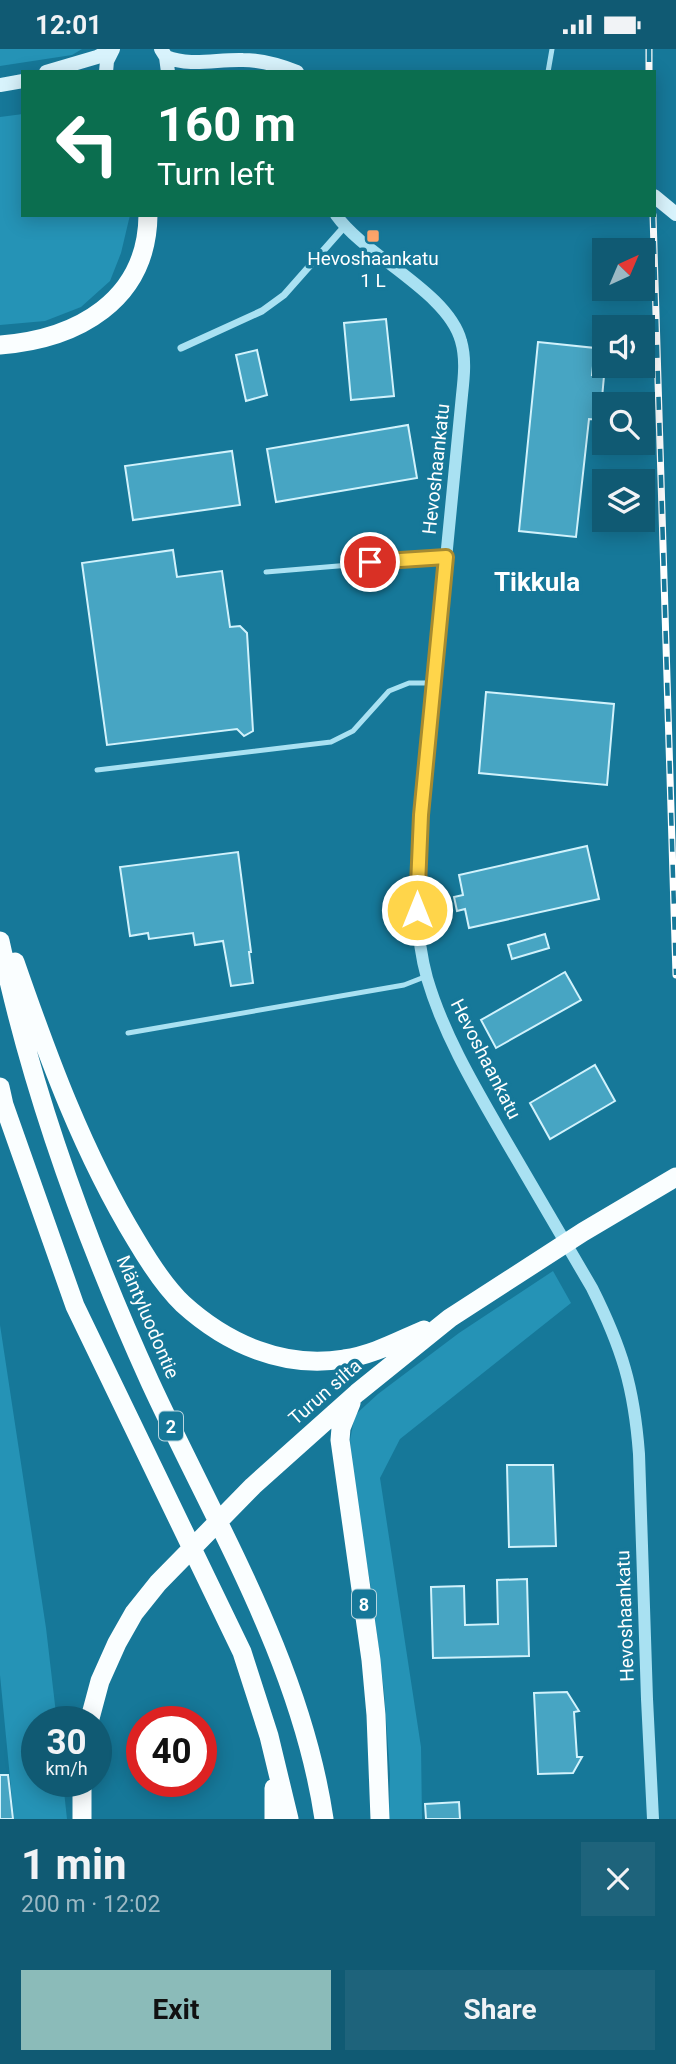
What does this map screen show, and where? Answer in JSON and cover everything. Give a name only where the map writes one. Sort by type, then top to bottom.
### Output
[{"type":"highway","points":[[4,346],[57,335],[80,326],[101,313],[132,276],[148,230],[149,217]]},
{"type":"highway","points":[[0,941],[12,952],[38,1029],[81,1136],[119,1212],[150,1262],[182,1303],[242,1346],[268,1355],[303,1360],[345,1359],[375,1352],[450,1318]]},
{"type":"highway","name":"Mäntyluodontie","points":[[0,941],[21,1031],[58,1153],[102,1270],[139,1357],[242,1572],[281,1661],[304,1732],[320,1792],[324,1819]]},
{"type":"highway","name":"2","points":[[0,1087],[75,1306],[242,1652],[274,1752],[289,1819]]},
{"type":"highway","name":"Turun silta","points":[[93,1706],[100,1681],[134,1613],[158,1583],[253,1486],[357,1393],[450,1318],[676,1177]]},
{"type":"highway","name":"8","points":[[357,1393],[346,1411],[340,1440],[371,1660],[380,1819]]},
{"type":"highway","points":[[274,1752],[274,1819]]},
{"type":"highway","points":[[82,1797],[82,1819]]},
{"type":"main road","points":[[54,70],[97,57],[113,49]]},
{"type":"main road","points":[[106,70],[113,49]]},
{"type":"main road","points":[[165,59],[180,63],[258,61],[291,70]]},
{"type":"main road","points":[[0,85],[21,82]]},
{"type":"main road","points":[[656,198],[676,214]]},
{"type":"street","name":"Hevoshaankatu","points":[[338,217],[437,305],[451,320],[460,339],[464,363],[463,395],[416,875],[417,910],[427,976],[450,1037],[592,1288],[626,1368],[636,1419],[639,1454],[653,1819]]},
{"type":"street","points":[[181,348],[262,311],[284,295],[345,226]]},
{"type":"lane","points":[[548,70],[552,49]]},
{"type":"lane","points":[[266,572],[446,557]]},
{"type":"lane","points":[[97,770],[331,743],[353,731],[388,691],[409,683],[434,683]]},
{"type":"lane","points":[[128,1033],[404,985],[427,976]]},
{"type":"shaded area","points":[[0,49],[82,49],[72,55],[0,66]]},
{"type":"shaded area","points":[[21,114],[21,217],[130,217],[121,253],[110,281],[81,307],[45,321],[0,325],[0,117]]},
{"type":"shaded area","points":[[553,1271],[571,1303],[400,1439],[380,1478],[421,1747],[422,1819],[389,1819],[390,1774],[384,1691],[371,1588],[355,1497],[350,1440],[355,1415],[378,1394],[459,1333]]},
{"type":"shaded area","points":[[0,1325],[46,1628],[55,1706],[21,1706],[21,1797],[65,1797],[67,1819],[14,1819],[0,1675]]},
{"type":"building","points":[[386,319],[394,396],[351,400],[344,323]]},
{"type":"building","points":[[538,342],[592,348],[592,378],[604,378],[603,392],[592,392],[592,419],[589,419],[576,537],[519,531]]},
{"type":"building","points":[[257,350],[267,395],[246,401],[236,355]]},
{"type":"building","points":[[408,425],[417,478],[276,502],[267,449]]},
{"type":"building","points":[[232,451],[240,505],[133,520],[125,466]]},
{"type":"building","points":[[173,550],[177,577],[222,571],[230,627],[240,626],[247,633],[253,731],[244,736],[237,729],[107,745],[82,563]]},
{"type":"building","points":[[486,692],[614,704],[607,785],[479,773]]},
{"type":"building","points":[[587,846],[599,899],[469,928],[465,909],[457,911],[454,897],[463,895],[459,875]]},
{"type":"building","points":[[238,852],[253,983],[231,986],[223,941],[195,945],[193,933],[149,939],[148,933],[130,936],[120,867]]},
{"type":"building","points":[[545,934],[549,948],[512,959],[508,945]]},
{"type":"building","points":[[565,972],[581,1000],[496,1048],[481,1020]]},
{"type":"building","points":[[595,1065],[615,1101],[550,1139],[530,1103]]},
{"type":"building","points":[[507,1465],[553,1465],[556,1546],[509,1547]]},
{"type":"building","points":[[527,1579],[529,1656],[433,1658],[431,1587],[464,1586],[465,1625],[498,1624],[497,1580]]},
{"type":"building","points":[[567,1692],[579,1711],[574,1712],[577,1757],[582,1757],[573,1773],[538,1774],[534,1693]]},
{"type":"building","points":[[0,1775],[8,1775],[13,1819],[0,1819]]},
{"type":"building","points":[[459,1802],[460,1819],[426,1819],[425,1804]]},
{"type":"railway","points":[[649,49],[649,70]]},
{"type":"railway","points":[[653,217],[676,975]]},
{"type":"place","name":"Hevoshaankatu 1 L","points":[[373,236]]},
{"type":"district","name":"Tikkula","points":[[537,582]]},
{"type":"route","points":[[370,562],[446,557],[416,875],[417,910]]}]
